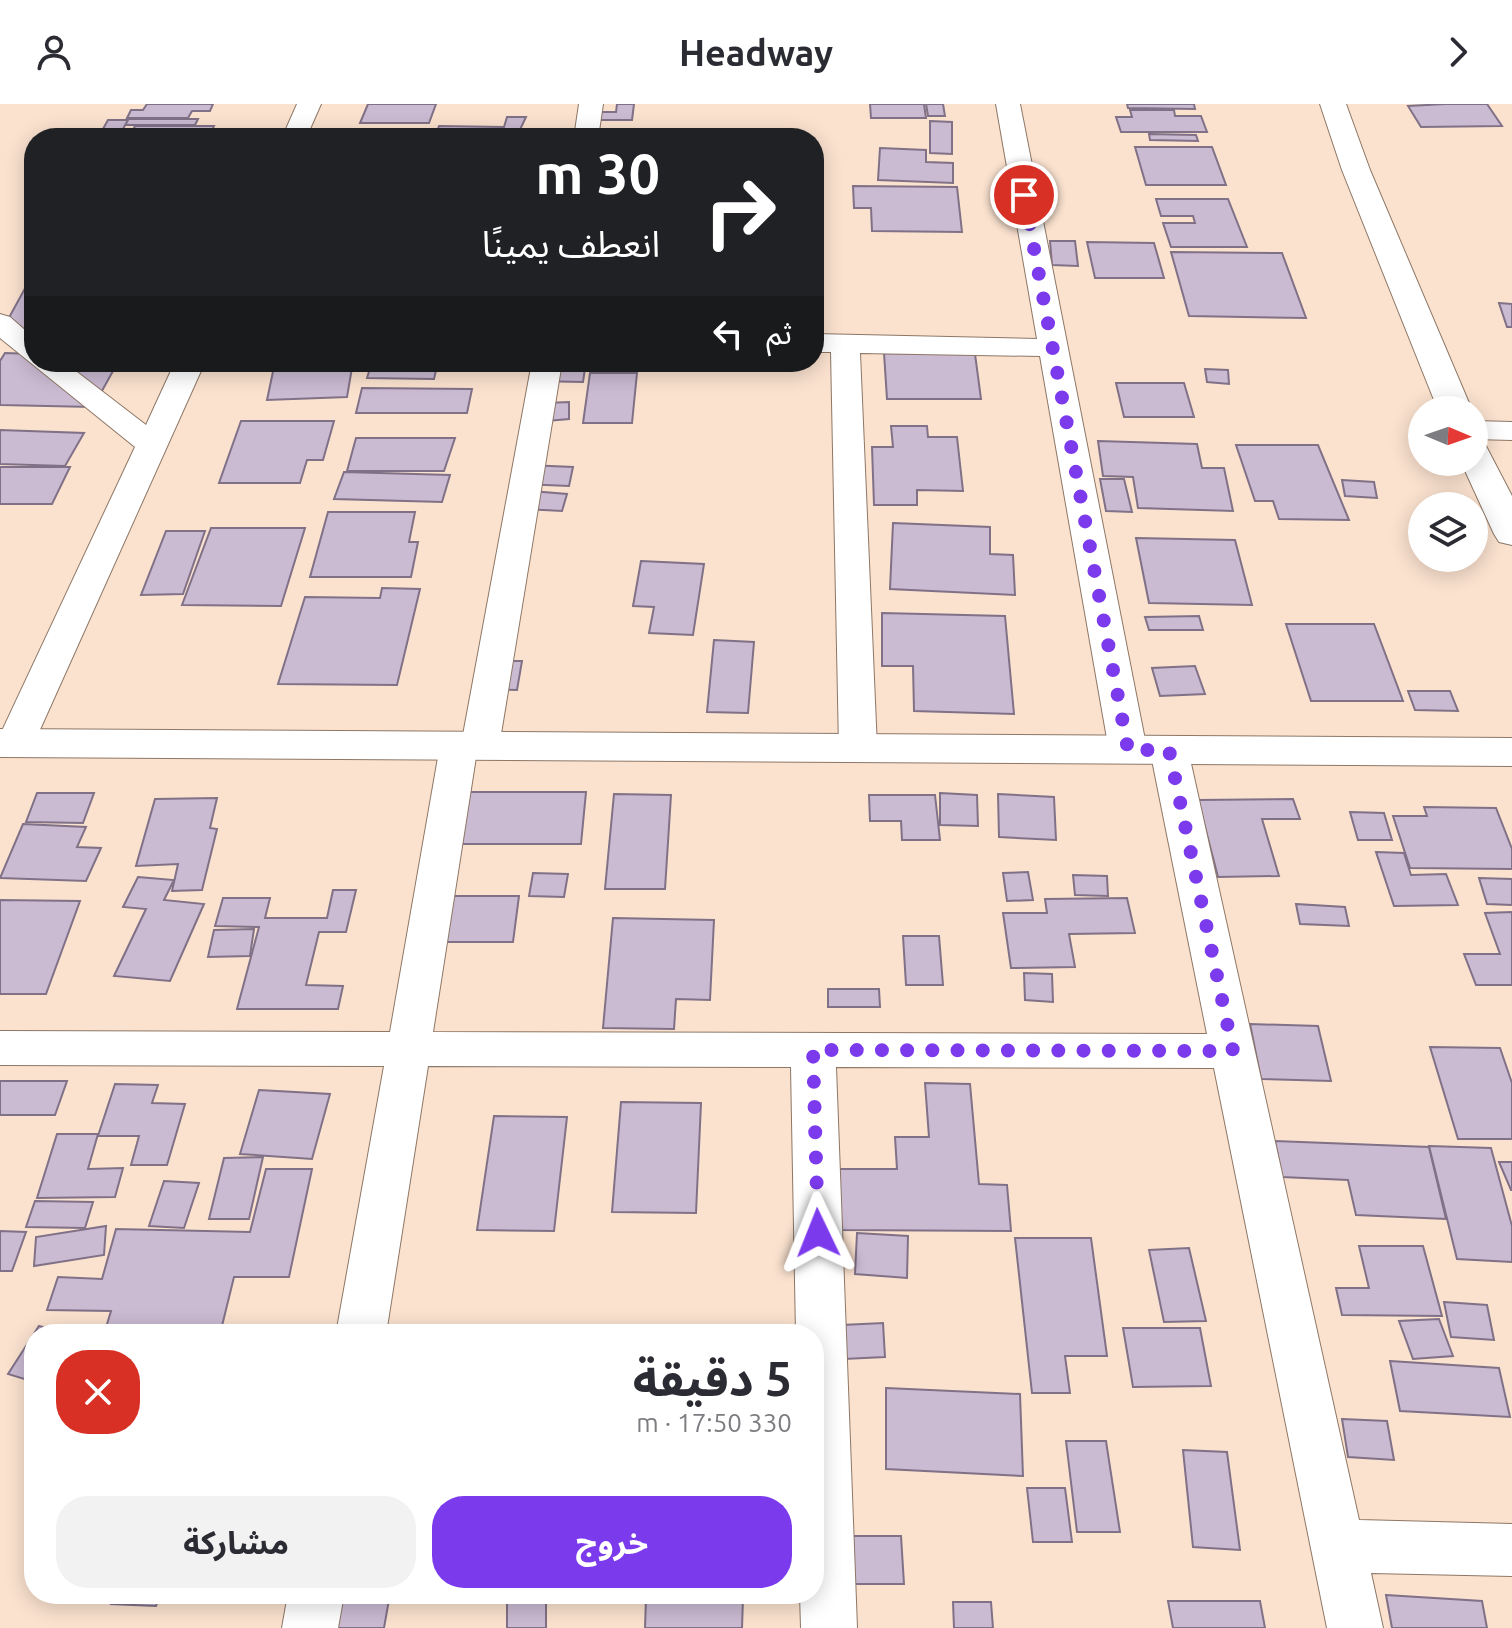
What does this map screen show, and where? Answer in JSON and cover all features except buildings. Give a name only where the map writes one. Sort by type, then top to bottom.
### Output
[{"type":"street","points":[[298,128],[309,104]]},
{"type":"street","points":[[587,128],[591,104]]},
{"type":"street","points":[[1008,104],[1051,348],[1148,750],[1233,1051],[1355,1628]]},
{"type":"street","points":[[1333,104],[1356,170],[1449,396]]},
{"type":"street","points":[[3,335],[24,347]]},
{"type":"street","points":[[858,748],[829,343],[1051,348]]},
{"type":"street","points":[[59,372],[152,445]]},
{"type":"street","points":[[185,372],[8,743],[1512,752]]},
{"type":"street","points":[[363,1324],[411,1049],[545,372]]},
{"type":"street","points":[[1488,430],[1512,431]]},
{"type":"street","points":[[1485,476],[1512,534]]},
{"type":"street","points":[[0,1048],[1233,1051]]},
{"type":"street","points":[[813,1050],[821,1324]]},
{"type":"street","points":[[824,1447],[829,1628]]},
{"type":"street","points":[[1337,1546],[1512,1550]]},
{"type":"street","points":[[310,1628],[314,1604]]},
{"type":"route","points":[[818,1233],[813,1050],[1233,1051],[1169,750],[1128,750],[1024,195]]}]
